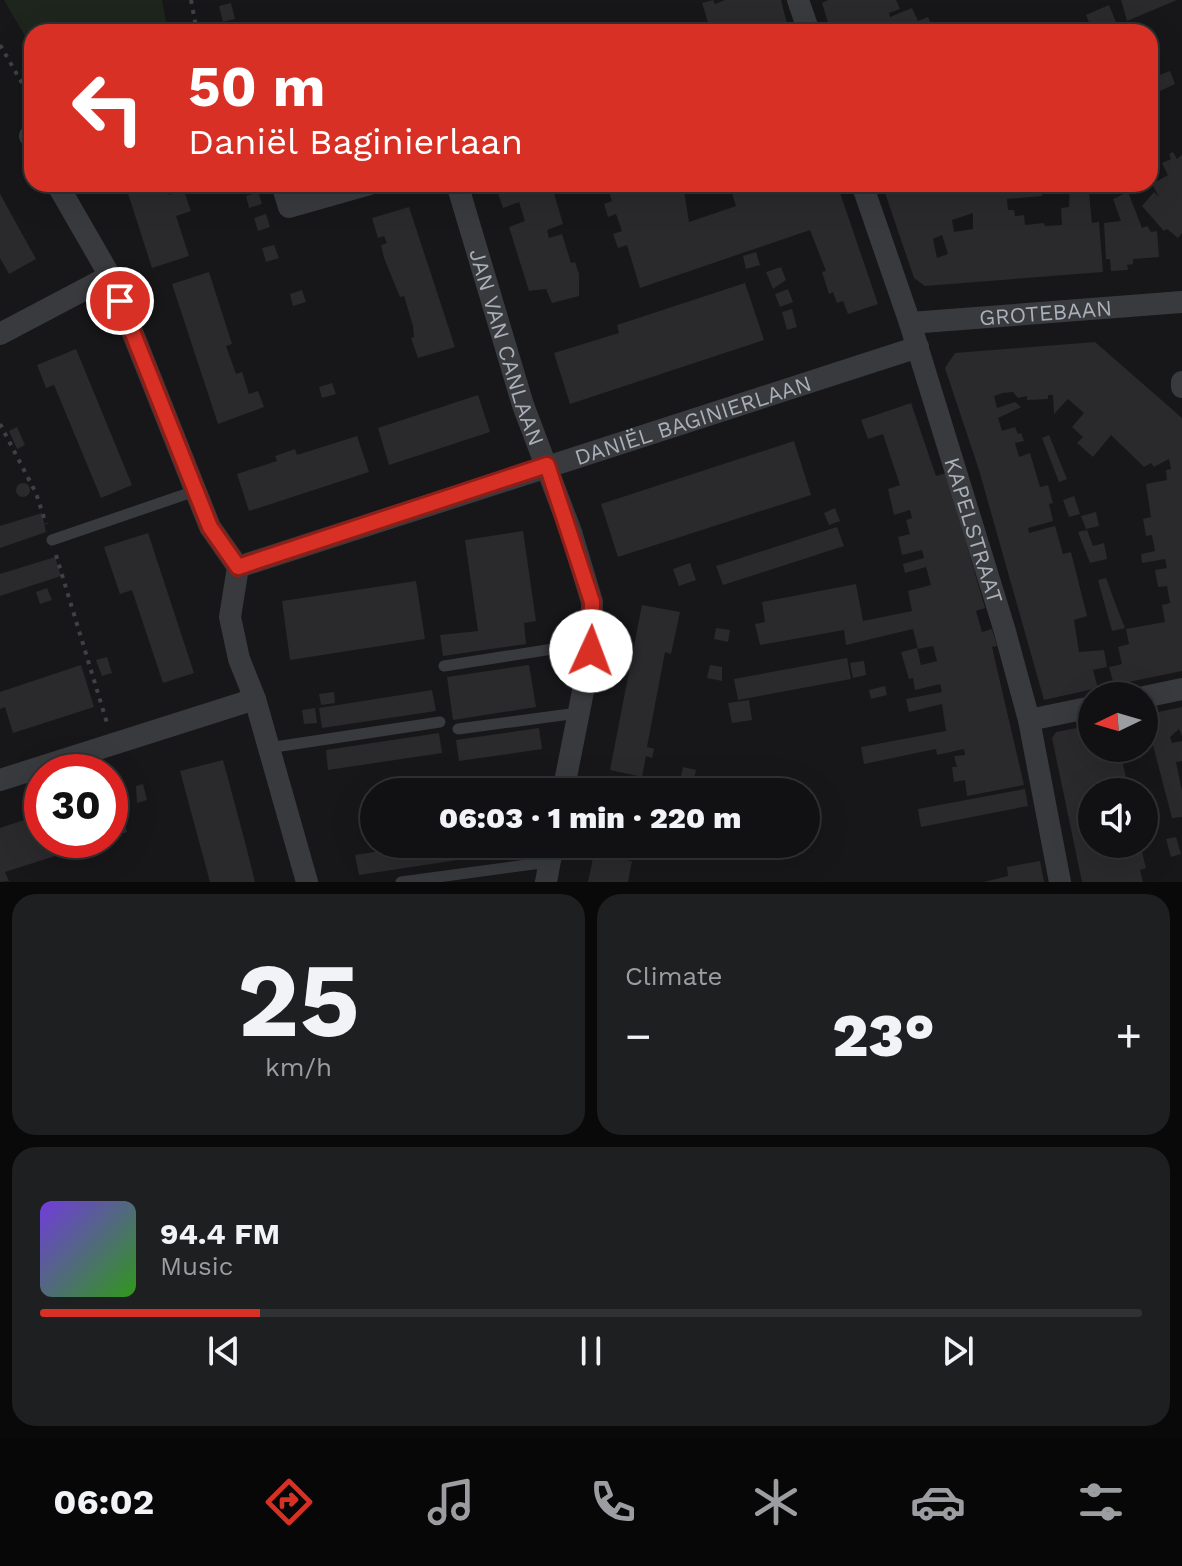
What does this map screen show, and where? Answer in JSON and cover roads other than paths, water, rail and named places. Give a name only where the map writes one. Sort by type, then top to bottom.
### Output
[{"type":"street","points":[[798,0],[806,24]]},
{"type":"street","points":[[62,192],[110,276],[210,527],[238,567],[230,617],[239,659],[255,699],[307,882]]},
{"type":"street","points":[[284,192],[289,207],[342,192]]},
{"type":"street","name":"JAN VAN CANLAAN","points":[[459,192],[523,405],[547,465],[592,602],[591,643],[566,778]]},
{"type":"street","name":"KAPELSTRAAT","points":[[865,192],[918,347],[1029,720],[1060,882]]},
{"type":"street","points":[[0,334],[110,276]]},
{"type":"street","name":"GROTEBAAN","points":[[910,323],[1182,302]]},
{"type":"street","name":"DANIËL BAGINIERLAAN","points":[[238,567],[918,347]]},
{"type":"street","points":[[1158,694],[1182,689]]},
{"type":"street","points":[[0,780],[255,699]]},
{"type":"street","points":[[1029,720],[1078,710]]},
{"type":"lane","points":[[52,540],[195,491]]},
{"type":"lane","points":[[444,666],[591,643]]},
{"type":"lane","points":[[458,729],[578,713]]},
{"type":"lane","points":[[268,748],[440,722]]},
{"type":"lane","points":[[401,882],[549,863]]}]
